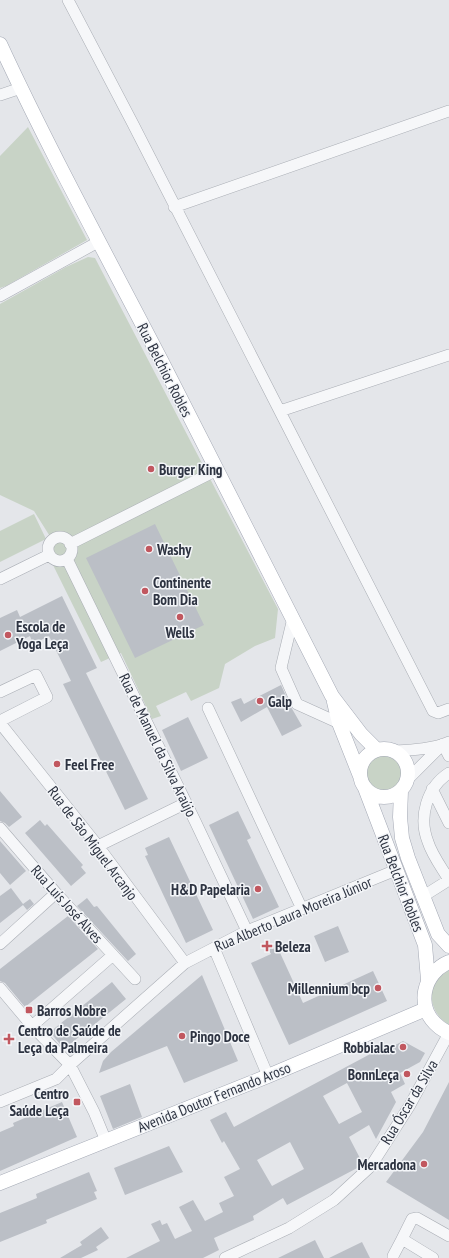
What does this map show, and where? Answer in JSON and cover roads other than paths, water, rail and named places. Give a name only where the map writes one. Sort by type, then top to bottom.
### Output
[{"type":"main road","name":"Rua Belchior Robles","points":[[0,44],[98,242],[162,362],[332,696],[361,734],[377,750]]},
{"type":"main road","name":"Rua Belchior Robles","points":[[332,696],[339,723],[425,945],[428,980],[424,999],[426,1009]]},
{"type":"main road","points":[[386,749],[394,751],[404,759],[409,772],[405,785],[389,797],[382,798],[370,793],[362,782],[361,767],[364,760],[377,750],[386,749]]},
{"type":"main road","name":"Rua Belchior Robles","points":[[405,785],[400,817],[402,838],[422,897],[438,934],[449,946]]},
{"type":"main road","points":[[428,980],[442,965],[449,962]]},
{"type":"main road","points":[[426,1009],[431,1019],[439,1027],[449,1033]]},
{"type":"main road","name":"Avenida Doutor Fernando Aroso","points":[[0,1183],[268,1076],[426,1009]]},
{"type":"street","points":[[68,0],[433,711],[438,714],[449,709]]},
{"type":"street","points":[[0,95],[21,88]]},
{"type":"street","points":[[174,207],[449,111]]},
{"type":"street","points":[[0,296],[98,242]]},
{"type":"street","points":[[280,412],[449,355]]},
{"type":"street","points":[[70,544],[217,470]]},
{"type":"street","points":[[62,538],[70,544],[71,552],[67,559],[59,561],[49,555],[49,544],[54,539],[62,538]]},
{"type":"street","points":[[0,579],[49,555]]},
{"type":"street","name":"Rua de Manuel da Silva Araújo","points":[[67,559],[247,931]]},
{"type":"street","points":[[293,618],[281,668],[297,704],[339,723]]},
{"type":"street","points":[[0,692],[36,676],[47,698],[0,722]]},
{"type":"street","points":[[208,708],[302,909]]},
{"type":"street","name":"Rua de São Miguel Arcanjo","points":[[0,722],[98,846],[185,963]]},
{"type":"street","points":[[394,751],[420,749],[446,743]]},
{"type":"street","points":[[446,743],[449,756]]},
{"type":"street","points":[[405,785],[446,743]]},
{"type":"street","points":[[422,897],[449,880],[428,842],[424,824],[425,807],[432,790],[449,773]]},
{"type":"street","points":[[432,790],[449,823]]},
{"type":"street","points":[[98,846],[186,803]]},
{"type":"street","name":"Rua Luís José Alves","points":[[0,828],[56,893],[135,979]]},
{"type":"street","name":"Rua Alberto Laura Moreira Júnior","points":[[0,1102],[56,1079],[185,963],[247,931],[396,870]]},
{"type":"street","points":[[0,944],[56,893]]},
{"type":"street","points":[[214,948],[268,1076]]},
{"type":"street","points":[[32,1026],[113,955]]},
{"type":"street","points":[[0,988],[32,1026],[70,1065],[94,1112],[106,1141]]},
{"type":"street","name":"Rua Óscar da Silva","points":[[225,1258],[289,1228],[334,1200],[371,1166],[410,1105],[449,1033]]},
{"type":"street","points":[[393,1258],[412,1219],[417,1218],[449,1236]]},
{"type":"street","points":[[402,1239],[433,1258]]},
{"type":"place","name":"Burger King","points":[[151,469]]},
{"type":"place","name":"Washy","points":[[149,549]]},
{"type":"place","name":"Continente Bom Dia","points":[[145,591]]},
{"type":"place","name":"Wells","points":[[180,617]]},
{"type":"place","name":"Escola de Yoga Leça","points":[[8,635]]},
{"type":"place","name":"Galp","points":[[260,701]]},
{"type":"place","name":"Feel Free","points":[[57,764]]},
{"type":"place","name":"H&D Papelaria","points":[[258,889]]},
{"type":"place","name":"Beleza","points":[[267,946]]},
{"type":"place","name":"Millennium bcp","points":[[378,988]]},
{"type":"place","name":"Barros Nobre","points":[[29,1010]]},
{"type":"place","name":"Pingo Doce","points":[[182,1036]]},
{"type":"place","name":"Centro de Saúde de Leça da Palmeira","points":[[9,1039]]},
{"type":"place","name":"Robbialac","points":[[403,1047]]},
{"type":"place","name":"BonnLeça","points":[[407,1074]]},
{"type":"place","name":"Centro Saúde Leça","points":[[77,1102]]},
{"type":"place","name":"Mercadona","points":[[424,1164]]}]
